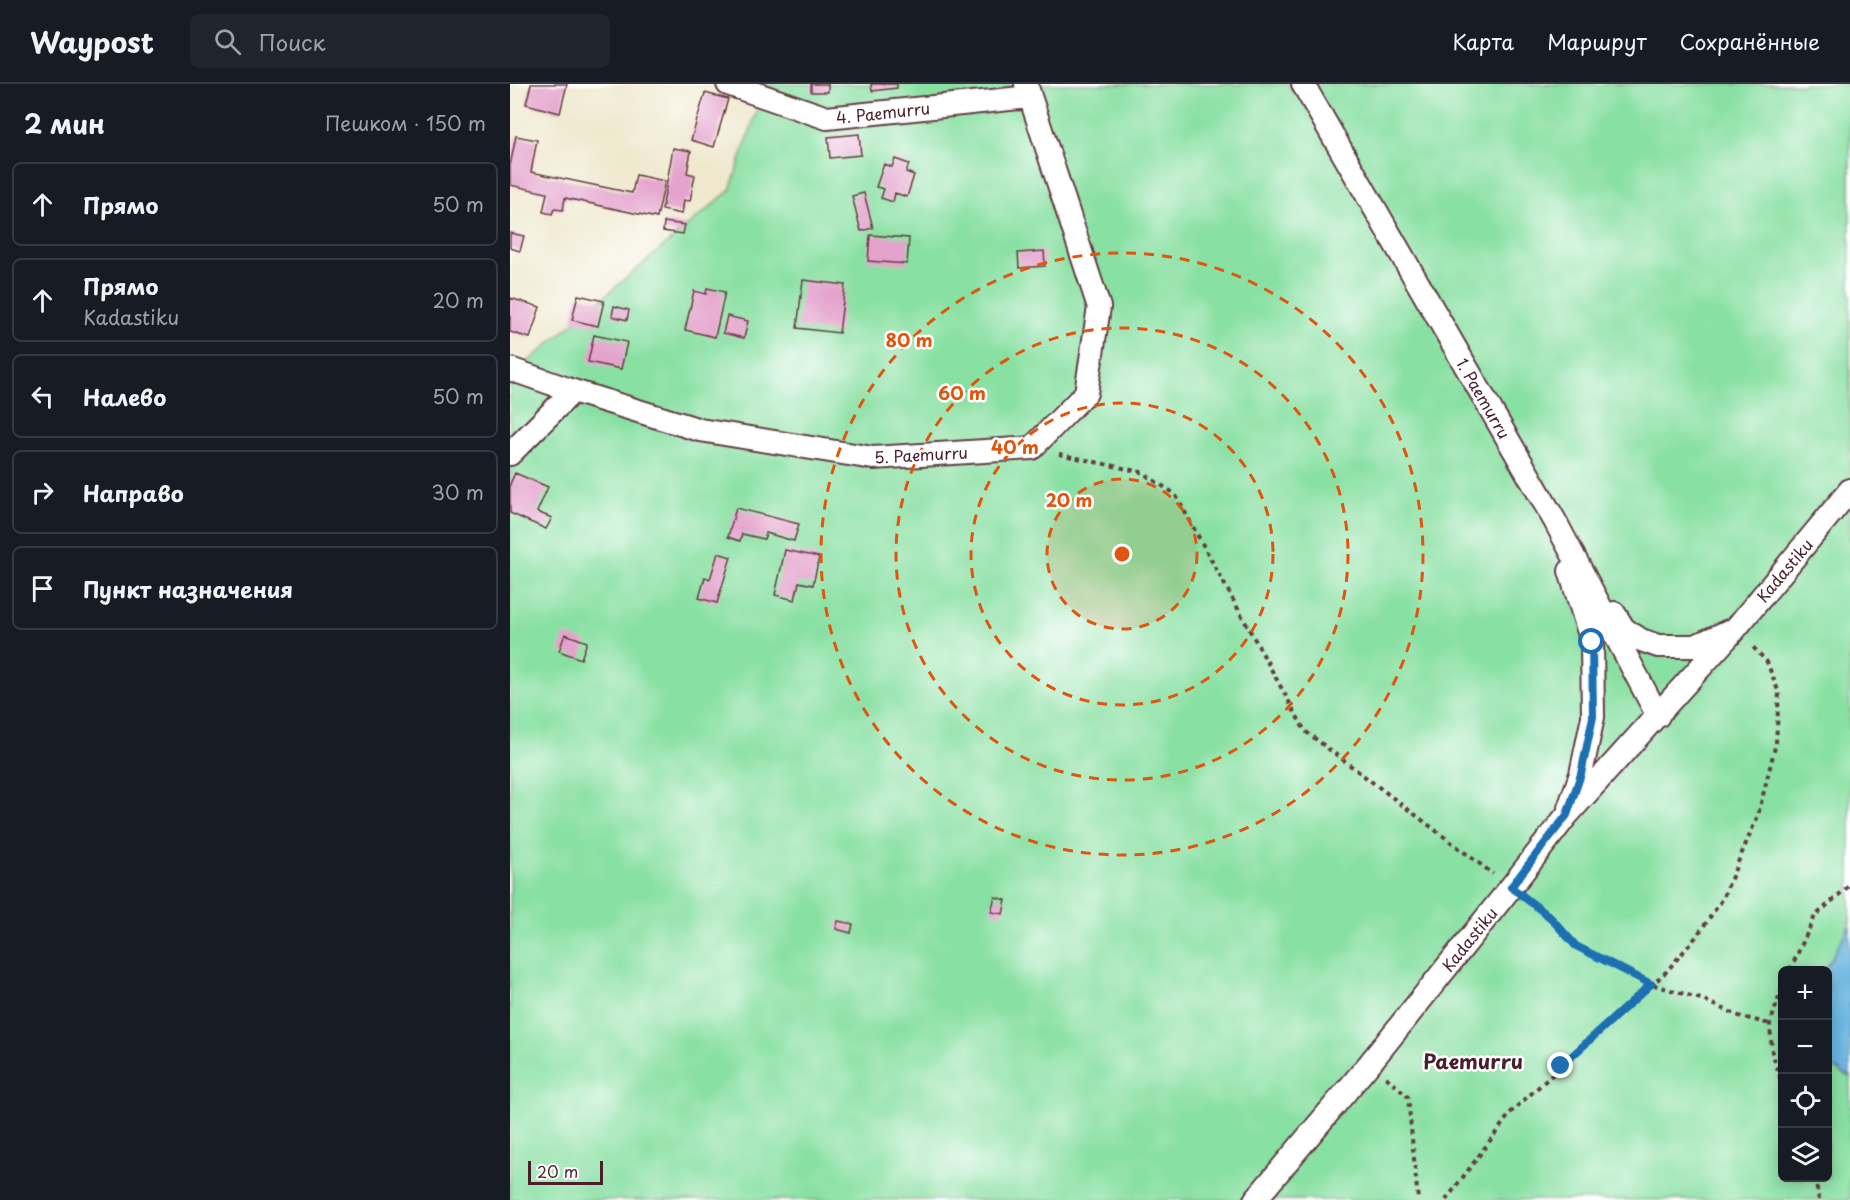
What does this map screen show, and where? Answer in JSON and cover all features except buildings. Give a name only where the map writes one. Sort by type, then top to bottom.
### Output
[{"type":"street","name":"4. Paemurru","points":[[728,84],[826,118],[1028,90]]},
{"type":"street","name":"1. Paemurru","points":[[1303,84],[1555,520],[1658,716]]},
{"type":"street","points":[[1028,90],[1099,307],[1086,393],[1032,448]]},
{"type":"street","name":"5. Paemurru","points":[[510,369],[700,430],[873,458],[1032,448]]},
{"type":"street","points":[[510,454],[573,391]]},
{"type":"street","name":"Kadastiku","points":[[1255,1200],[1370,1063],[1567,815],[1736,628],[1850,490]]},
{"type":"street","points":[[1555,520],[1624,629],[1641,640],[1658,646],[1695,646],[1736,628]]},
{"type":"street","points":[[1555,520],[1592,642],[1593,717],[1581,774],[1567,815]]},
{"type":"path","points":[[1032,448],[1141,472],[1175,494],[1305,731],[1550,917],[1576,946],[1651,984],[1704,1000],[1739,1016],[1770,1024]]},
{"type":"path","points":[[1446,1200],[1512,1111],[1666,972],[1696,937],[1722,900],[1758,815],[1776,743],[1779,693],[1767,662],[1736,628]]},
{"type":"path","points":[[1792,966],[1815,916],[1850,885]]},
{"type":"path","points":[[1778,1000],[1770,1024],[1772,1052],[1779,1074]]},
{"type":"path","points":[[1370,1063],[1408,1097],[1418,1200]]},
{"type":"path","points":[[1816,1182],[1820,1200]]},
{"type":"green space","points":[[766,84],[1850,84],[1850,924],[1827,966],[1778,966],[1778,1182],[1832,1182],[1832,1067],[1850,1077],[1850,1200],[510,1200],[510,377],[730,190]]},
{"type":"water","points":[[1850,924],[1850,1077],[1832,1067],[1832,966],[1827,966]]},
{"type":"district","name":"Paemurru","points":[[1473,1061]]},
{"type":"route","points":[[1561,1066],[1651,984],[1576,946],[1550,917],[1511,887],[1567,815],[1581,774],[1593,717],[1592,642]]}]
